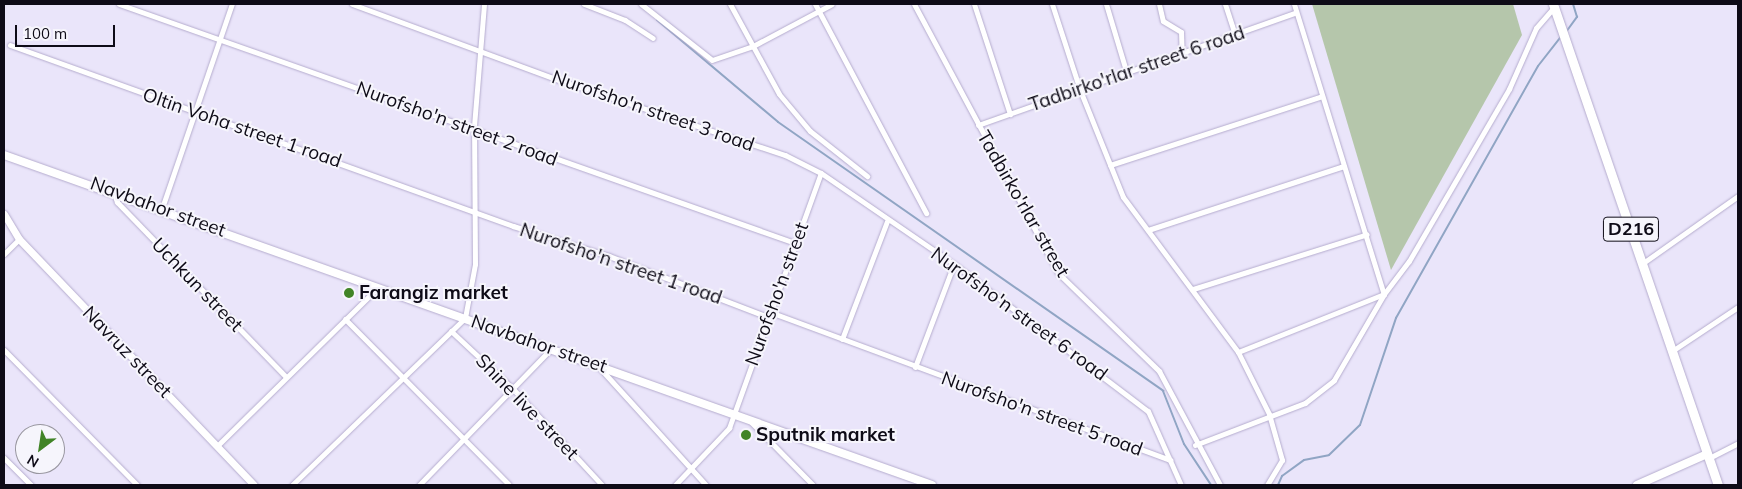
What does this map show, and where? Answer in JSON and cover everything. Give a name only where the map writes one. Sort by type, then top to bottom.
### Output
[{"type":"main road","name":"D216","points":[[1553,6],[1718,485]]},
{"type":"main road","name":"Navbahor street","points":[[4,155],[113,190],[376,289],[553,347],[733,415],[932,485]]},
{"type":"main road","points":[[1637,485],[1707,456]]},
{"type":"street","name":"Nurofsho'n street 2 road","points":[[119,4],[474,126],[538,155],[795,243]]},
{"type":"street","points":[[162,208],[232,4]]},
{"type":"street","name":"Nurofsho'n street 3 road","points":[[352,4],[785,155],[821,173]]},
{"type":"street","points":[[292,485],[464,318],[475,264],[474,126],[483,51],[484,4]]},
{"type":"street","points":[[584,4],[625,20],[653,38]]},
{"type":"street","points":[[641,4],[708,59],[752,46],[832,4]]},
{"type":"street","points":[[730,4],[779,94],[810,131],[867,176]]},
{"type":"street","points":[[815,4],[926,213]]},
{"type":"street","name":"Tadbirko'rlar street","points":[[914,4],[1058,273],[1159,371],[1195,445],[1220,485]]},
{"type":"street","points":[[974,4],[1010,114]]},
{"type":"street","points":[[1052,4],[1080,90],[1123,197],[1238,352],[1269,414],[1282,460],[1267,485]]},
{"type":"street","points":[[1106,4],[1127,74]]},
{"type":"street","points":[[1159,4],[1164,21],[1181,32],[1182,55]]},
{"type":"street","points":[[1226,4],[1235,35]]},
{"type":"street","points":[[1294,4],[1295,14],[1367,234],[1384,294]]},
{"type":"street","points":[[1195,445],[1269,414],[1305,403],[1334,380],[1384,294],[1414,252],[1509,89],[1536,28],[1553,6]]},
{"type":"street","name":"Tadbirko'rlar street 6 road","points":[[978,125],[1295,14]]},
{"type":"street","name":"Oltin Voha street 1 road","points":[[10,45],[196,113],[475,210]]},
{"type":"street","points":[[1110,165],[1322,96]]},
{"type":"street","points":[[1148,230],[1344,166]]},
{"type":"street","name":"Nurofsho'n street 6 road","points":[[821,173],[887,221],[954,264],[1148,411],[1181,485]]},
{"type":"street","name":"Nurofsho'n street","points":[[675,485],[691,470],[728,428],[821,173]]},
{"type":"street","name":"Uchkun street","points":[[113,190],[117,202],[286,377]]},
{"type":"street","points":[[1643,263],[1738,196]]},
{"type":"street","name":"Nurofsho'n street 1 road","points":[[475,210],[769,315]]},
{"type":"street","name":"Navruz street","points":[[4,214],[19,239],[254,485]]},
{"type":"street","points":[[842,339],[887,221]]},
{"type":"street","points":[[1193,289],[1367,234]]},
{"type":"street","points":[[4,254],[19,239]]},
{"type":"street","points":[[914,367],[954,264]]},
{"type":"street","points":[[217,446],[376,289]]},
{"type":"street","points":[[1238,352],[1384,294]]},
{"type":"street","points":[[1672,351],[1738,307]]},
{"type":"street","name":"Nurofsho'n street 5 road","points":[[769,315],[842,339],[1170,460]]},
{"type":"street","points":[[345,319],[509,485]]},
{"type":"street","name":"Shine live street","points":[[451,331],[514,390],[602,485]]},
{"type":"street","points":[[419,485],[514,390],[553,347]]},
{"type":"street","points":[[4,350],[137,485]]},
{"type":"street","points":[[596,364],[606,381],[706,485]]},
{"type":"street","points":[[750,421],[813,485]]},
{"type":"street","points":[[1707,456],[1738,443]]},
{"type":"street","points":[[4,458],[31,485]]},
{"type":"green space","points":[[1312,4],[1513,4],[1522,35],[1391,270]]},
{"type":"waterway","points":[[1566,32],[1577,17],[1573,4]]},
{"type":"waterway","points":[[657,20],[778,122],[1163,391],[1184,444],[1211,485]]},
{"type":"waterway","points":[[1278,485],[1282,476],[1304,460],[1329,455],[1360,425],[1396,318],[1538,66],[1561,37]]},
{"type":"place","name":"Farangiz market","points":[[349,293]]},
{"type":"place","name":"Sputnik market","points":[[746,435]]}]
